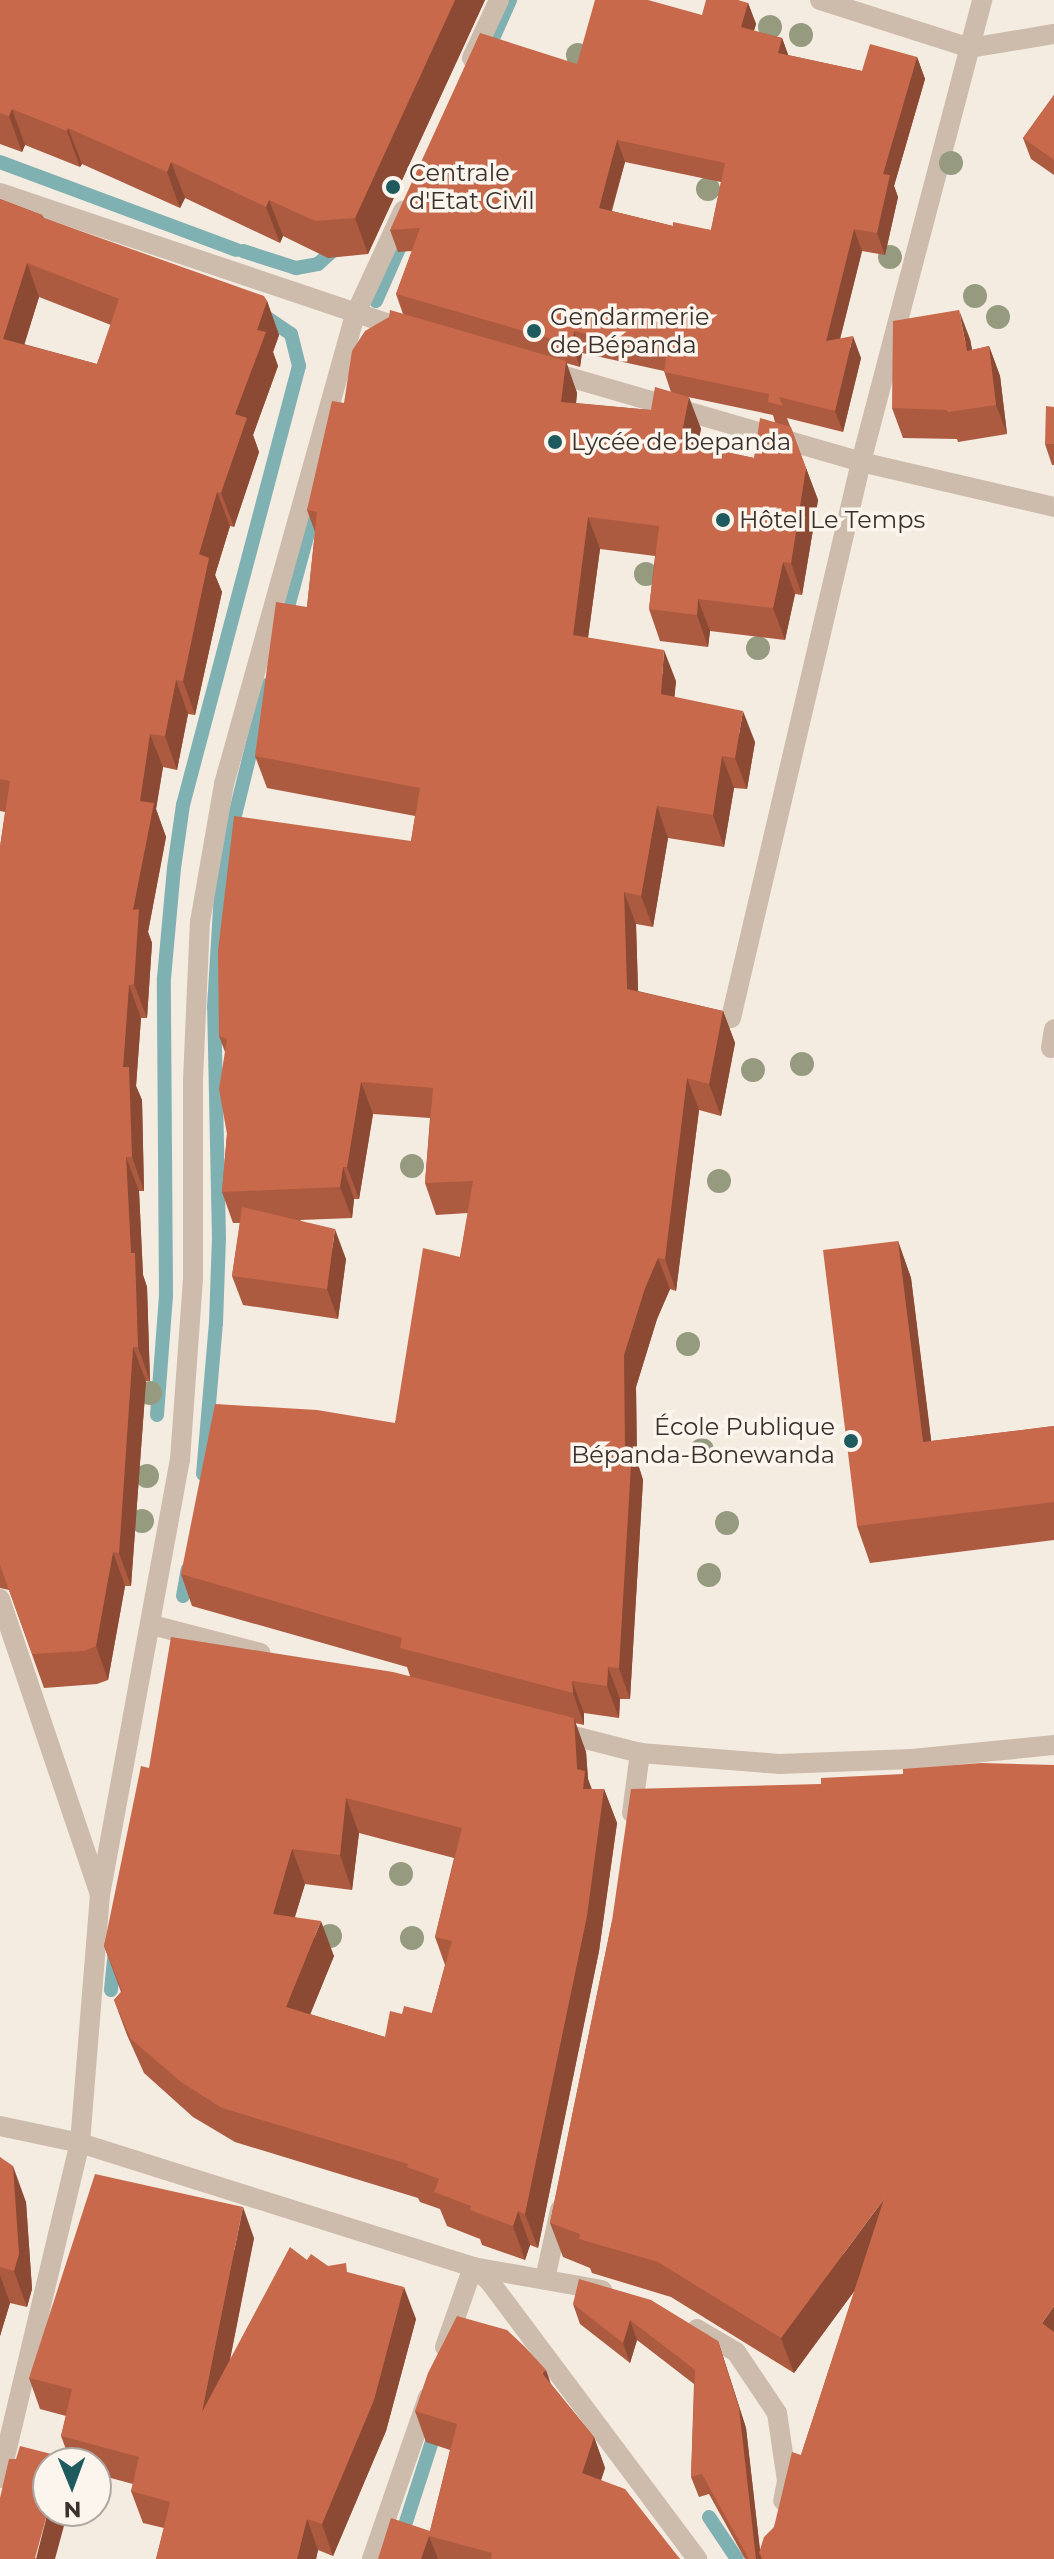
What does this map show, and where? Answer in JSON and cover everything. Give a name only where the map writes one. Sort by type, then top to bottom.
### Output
[{"type":"street","points":[[466,72],[499,0]]},
{"type":"street","points":[[820,0],[970,48],[1054,34]]},
{"type":"street","points":[[731,1018],[861,462],[982,0]]},
{"type":"street","points":[[0,2478],[80,2143],[100,1895],[180,1460],[193,1277],[193,1080],[200,922],[224,784],[355,315],[414,186]]},
{"type":"street","points":[[0,193],[355,315],[432,337]]},
{"type":"street","points":[[524,364],[861,462],[1054,507]]},
{"type":"street","points":[[2,1613],[100,1895]]},
{"type":"street","points":[[152,1625],[274,1657]]},
{"type":"street","points":[[533,1725],[640,1753],[779,1764],[912,1759],[1054,1745]]},
{"type":"street","points":[[629,1830],[640,1753]]},
{"type":"street","points":[[0,2126],[80,2143],[473,2267],[619,2295]]},
{"type":"street","points":[[545,2279],[564,2192]]},
{"type":"street","points":[[372,2559],[473,2267]]},
{"type":"street","points":[[473,2267],[490,2282],[697,2559]]},
{"type":"street","points":[[676,2316],[736,2352],[777,2413],[787,2481],[779,2528]]},
{"type":"building","points":[[0,0],[455,0],[355,218],[315,221],[269,200],[266,207],[171,162],[167,172],[68,128],[67,131],[12,109],[9,116],[0,113]]},
{"type":"building","points":[[595,0],[648,0],[702,15],[706,0],[738,0],[748,3],[741,27],[782,38],[778,53],[862,71],[870,44],[917,57],[883,174],[890,175],[877,233],[854,229],[826,341],[853,336],[835,411],[779,397],[783,406],[768,402],[769,394],[664,372],[667,352],[574,331],[572,345],[396,294],[420,228],[390,230],[480,33],[577,64]],"holes":[[[617,140],[725,163],[711,230],[673,222],[673,226],[599,208]]]},
{"type":"building","points":[[1054,95],[1054,160],[1023,138]]},
{"type":"building","points":[[0,199],[41,217],[264,296],[267,301],[257,330],[266,332],[235,414],[247,418],[221,493],[217,492],[199,554],[209,558],[183,681],[176,680],[165,736],[150,734],[140,801],[154,803],[133,910],[139,909],[134,984],[129,985],[123,1067],[129,1067],[132,1157],[126,1157],[131,1253],[135,1253],[138,1347],[133,1347],[119,1553],[113,1552],[96,1646],[84,1651],[32,1654],[0,1565],[0,847],[10,781],[0,779]],"holes":[[[27,263],[119,299],[97,364],[3,339]]]},
{"type":"building","points":[[390,310],[566,361],[561,402],[651,410],[655,387],[689,397],[680,442],[754,458],[760,418],[791,427],[806,468],[791,563],[783,562],[773,608],[698,599],[697,615],[649,609],[659,526],[588,517],[573,635],[664,650],[661,694],[743,711],[735,758],[722,756],[713,815],[657,806],[641,896],[624,892],[627,989],[723,1011],[709,1084],[687,1078],[665,1259],[658,1258],[645,1288],[624,1355],[625,1448],[632,1448],[619,1668],[608,1667],[607,1686],[572,1681],[573,1693],[400,1648],[402,1638],[181,1574],[215,1404],[317,1410],[395,1423],[423,1248],[460,1257],[473,1181],[425,1183],[433,1088],[361,1082],[347,1167],[343,1167],[340,1187],[222,1192],[227,1134],[219,1089],[227,1039],[219,1036],[218,951],[234,816],[411,841],[420,788],[255,756],[276,602],[307,607],[317,512],[307,510],[332,401],[344,403],[352,351],[365,331],[389,317]]},
{"type":"building","points":[[959,310],[967,351],[989,346],[996,405],[948,412],[892,408],[893,321]]},
{"type":"building","points":[[1046,406],[1054,407],[1054,444],[1045,444]]},
{"type":"building","points":[[242,1207],[335,1229],[327,1289],[232,1276]]},
{"type":"building","points":[[898,1241],[923,1442],[1054,1426],[1054,1502],[857,1526],[823,1250]]},
{"type":"building","points":[[171,1637],[393,1672],[574,1718],[577,1769],[585,1771],[583,1789],[604,1789],[587,1916],[525,2214],[518,2211],[513,2226],[434,2192],[439,2179],[407,2167],[408,2164],[222,2108],[181,2082],[131,2039],[114,2000],[122,1991],[104,1946],[141,1766],[149,1768]],"holes":[[[346,1798],[462,1828],[435,1937],[452,1941],[432,2013],[404,2006],[402,2014],[390,2011],[385,2037],[286,2007],[321,1921],[273,1914],[292,1849],[340,1855]]]},
{"type":"building","points":[[981,1763],[1054,1765],[1054,2306],[1042,2323],[1054,2332],[1054,2559],[763,2559],[759,2553],[764,2537],[774,2527],[792,2452],[801,2455],[884,2199],[781,2338],[658,2262],[579,2239],[580,2234],[550,2223],[612,1921],[631,1789],[821,1784],[821,1778],[903,1774],[903,1769]]},
{"type":"building","points":[[0,2157],[13,2166],[19,2254],[14,2271],[0,2267]]},
{"type":"building","points":[[95,2174],[243,2207],[202,2412],[290,2247],[307,2260],[311,2254],[328,2266],[346,2263],[347,2272],[404,2287],[374,2400],[322,2524],[307,2519],[297,2559],[156,2559],[170,2502],[131,2491],[139,2457],[112,2450],[112,2447],[61,2436],[72,2389],[29,2378]]},
{"type":"building","points":[[579,2279],[651,2300],[718,2341],[739,2408],[756,2559],[749,2559],[702,2474],[691,2477],[695,2370],[630,2320],[623,2343],[573,2304]]},
{"type":"building","points":[[457,2316],[507,2330],[525,2347],[546,2370],[542,2373],[594,2437],[582,2473],[625,2489],[680,2559],[491,2559],[492,2553],[429,2536],[421,2559],[378,2559],[391,2518],[430,2531],[457,2424],[415,2411],[428,2373]]},
{"type":"building","points":[[20,2446],[32,2449],[32,2527],[44,2527],[35,2558],[38,2559],[0,2559],[0,2498],[9,2459],[16,2459]]},
{"type":"waterway","points":[[487,52],[510,0]]},
{"type":"waterway","points":[[0,162],[236,250]]},
{"type":"waterway","points":[[376,301],[405,235]]},
{"type":"waterway","points":[[243,251],[296,268],[318,264],[340,244]]},
{"type":"waterway","points":[[157,1415],[166,1296],[164,978],[174,868],[183,805],[299,366],[291,334],[258,312]]},
{"type":"waterway","points":[[284,622],[316,503]]},
{"type":"waterway","points":[[203,1474],[216,1323],[219,1239],[214,1007],[221,894],[226,852],[267,685]]},
{"type":"waterway","points":[[183,1596],[188,1569]]},
{"type":"waterway","points":[[111,1990],[115,1950]]},
{"type":"waterway","points":[[394,2559],[437,2426]]},
{"type":"waterway","points":[[709,2517],[737,2559]]},
{"type":"place","name":"Centrale d'Etat Civil","points":[[393,187]]},
{"type":"place","name":"Gendarmerie de Bépanda","points":[[534,331]]},
{"type":"place","name":"Lycée de bepanda","points":[[555,442]]},
{"type":"place","name":"Hôtel Le Temps","points":[[723,520]]},
{"type":"place","name":"École Publique Bépanda-Bonewanda","points":[[851,1441]]}]
